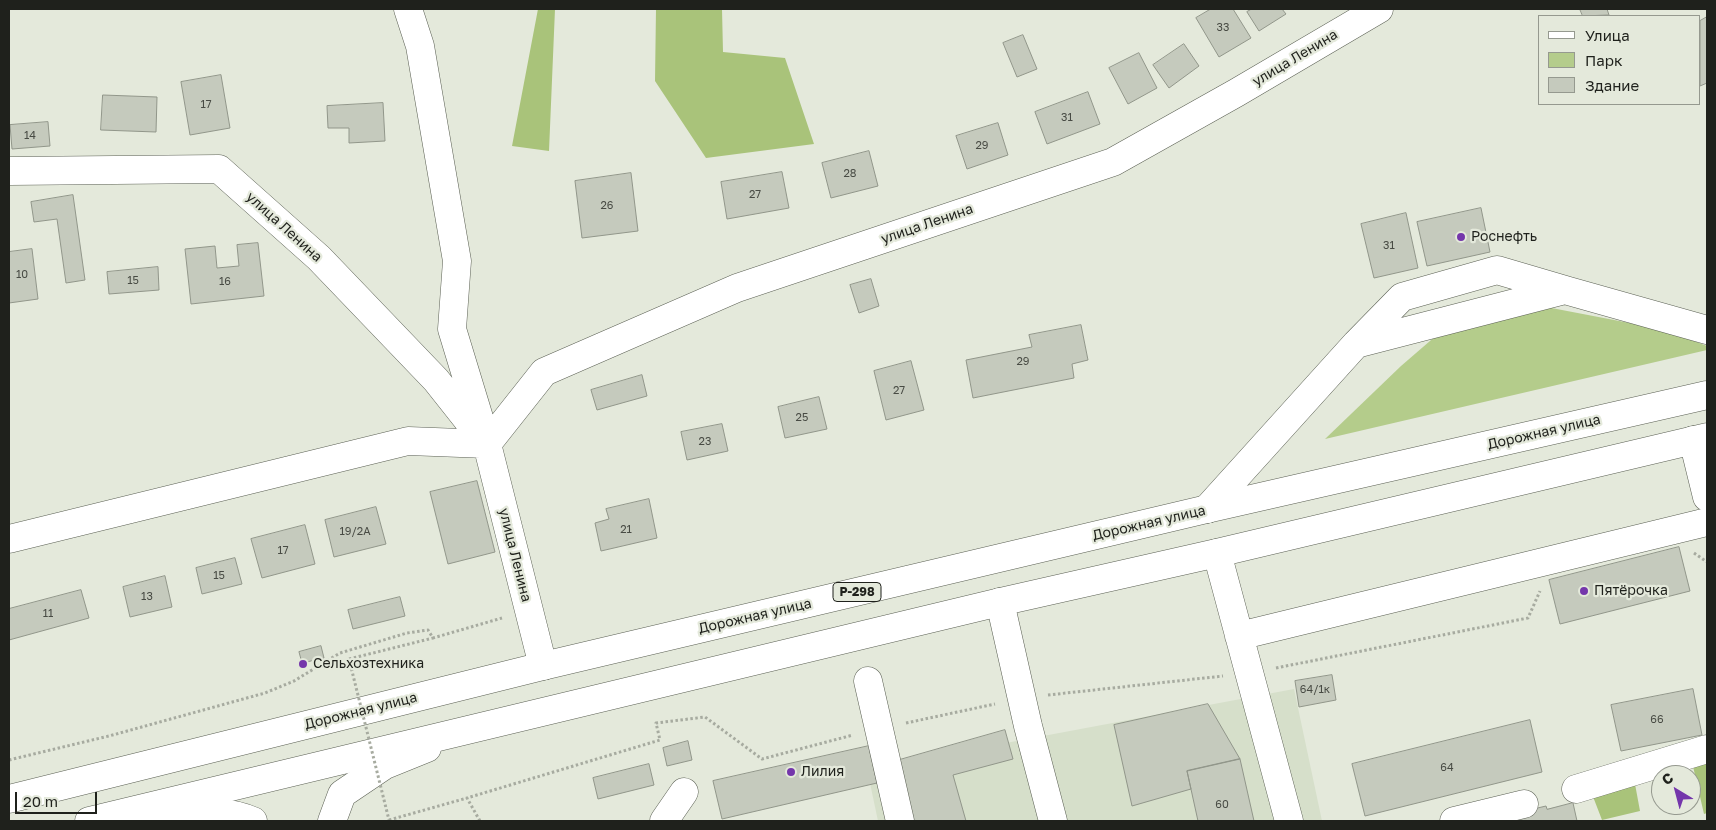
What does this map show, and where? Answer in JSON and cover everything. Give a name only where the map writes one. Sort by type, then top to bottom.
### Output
[{"type":"main road","name":"улица Ленина","points":[[408,9],[420,46],[457,261],[452,328],[487,444],[543,666]]},
{"type":"main road","name":"улица Ленина","points":[[487,444],[544,372],[737,288],[1114,162],[1379,9]]},
{"type":"main road","name":"улица Ленина","points":[[9,170],[219,169],[319,258],[436,380],[487,444]]},
{"type":"main road","points":[[1207,509],[1356,344],[1402,297],[1497,270],[1707,330]]},
{"type":"main road","points":[[1356,344],[1565,290]]},
{"type":"main road","name":"Дорожная улица","points":[[9,798],[543,666],[1207,509],[1707,395]]},
{"type":"main road","points":[[89,821],[1000,602],[1217,553],[1700,438],[1707,497]]},
{"type":"main road","points":[[9,539],[408,441],[487,444]]},
{"type":"main road","points":[[1239,636],[1707,522]]},
{"type":"main road","points":[[1217,553],[1289,821]]},
{"type":"main road","points":[[1000,602],[1022,698],[1054,821]]},
{"type":"main road","points":[[868,681],[900,821]]},
{"type":"main road","points":[[332,821],[342,794],[385,765],[464,732]]},
{"type":"main road","points":[[1576,789],[1707,749]]},
{"type":"main road","points":[[664,821],[684,792]]},
{"type":"main road","points":[[1454,821],[1524,804]]},
{"type":"main road","points":[[143,809],[211,811],[238,815],[252,821]]},
{"type":"path","points":[[1688,549],[1707,562]]},
{"type":"path","points":[[529,611],[349,659],[389,820],[660,740],[656,723],[705,717],[762,759],[879,729],[1022,698],[1249,673],[1528,618],[1544,582]]},
{"type":"path","points":[[9,760],[109,736],[265,693],[294,681],[340,653],[358,646],[407,633],[428,630],[433,638]]},
{"type":"path","points":[[467,798],[480,821]]},
{"type":"shaded area","points":[[1294,689],[1322,821],[878,821],[867,769]]},
{"type":"green space","points":[[538,9],[555,9],[549,151],[512,146]]},
{"type":"green space","points":[[656,9],[722,9],[723,52],[785,58],[814,144],[706,158],[655,81]]},
{"type":"green space","points":[[1536,305],[1666,330],[1707,346],[1707,350],[1325,439],[1401,366],[1445,328]]},
{"type":"green space","points":[[1707,759],[1707,813],[1704,814],[1701,801],[1701,765],[1693,765],[1692,762]]},
{"type":"green space","points":[[1635,784],[1640,811],[1602,820],[1592,794]]},
{"type":"building","points":[[1211,9],[1233,9],[1251,38],[1219,57],[1196,18]]},
{"type":"building","points":[[1252,9],[1282,9],[1286,14],[1259,31],[1247,12]]},
{"type":"building","points":[[1580,9],[1607,9],[1609,15],[1583,15]]},
{"type":"building","points":[[1707,17],[1707,83],[1701,86],[1701,20]]},
{"type":"building","points":[[1023,35],[1037,69],[1017,77],[1003,43]]},
{"type":"building","points":[[1184,44],[1199,66],[1169,88],[1153,65]]},
{"type":"building","points":[[1139,53],[1157,88],[1128,104],[1109,68]]},
{"type":"building","points":[[221,75],[230,128],[190,135],[181,82]]},
{"type":"building","points":[[1088,92],[1100,124],[1047,144],[1035,112]]},
{"type":"building","points":[[103,95],[157,97],[156,132],[101,130]]},
{"type":"building","points":[[383,103],[385,141],[349,143],[349,128],[328,128],[327,106]]},
{"type":"building","points":[[48,122],[50,146],[12,149],[10,125]]},
{"type":"building","points":[[998,123],[1008,155],[967,169],[956,136]]},
{"type":"building","points":[[869,151],[878,186],[831,198],[822,163]]},
{"type":"building","points":[[782,172],[789,208],[727,219],[721,182]]},
{"type":"building","points":[[631,173],[638,231],[582,238],[575,181]]},
{"type":"building","points":[[73,195],[85,280],[66,283],[57,219],[34,222],[31,202]]},
{"type":"building","points":[[1481,208],[1490,252],[1427,266],[1417,222]]},
{"type":"building","points":[[1406,213],[1418,268],[1374,278],[1361,224]]},
{"type":"building","points":[[258,243],[264,296],[191,304],[185,249],[215,246],[217,268],[239,266],[237,245]]},
{"type":"building","points":[[32,249],[38,299],[9,303],[9,252]]},
{"type":"building","points":[[158,267],[159,290],[109,294],[107,272]]},
{"type":"building","points":[[871,279],[879,306],[859,313],[850,285]]},
{"type":"building","points":[[1081,325],[1088,360],[1072,364],[1074,378],[973,398],[966,360],[1032,347],[1029,335]]},
{"type":"building","points":[[911,361],[924,410],[886,420],[874,371]]},
{"type":"building","points":[[642,375],[647,396],[597,410],[591,390]]},
{"type":"building","points":[[819,397],[827,429],[785,438],[778,407]]},
{"type":"building","points":[[722,424],[728,451],[687,460],[681,432]]},
{"type":"building","points":[[477,481],[495,552],[448,564],[430,492]]},
{"type":"building","points":[[649,499],[657,538],[601,551],[595,523],[609,519],[606,509]]},
{"type":"building","points":[[376,507],[386,544],[334,557],[325,520]]},
{"type":"building","points":[[305,525],[315,564],[262,578],[251,539]]},
{"type":"building","points":[[1679,547],[1690,591],[1560,624],[1549,580]]},
{"type":"building","points":[[235,558],[242,584],[202,594],[196,568]]},
{"type":"building","points":[[165,576],[172,607],[130,617],[123,587]]},
{"type":"building","points":[[81,590],[89,618],[9,640],[9,609]]},
{"type":"building","points":[[400,597],[405,616],[353,629],[348,610]]},
{"type":"building","points":[[321,646],[324,658],[302,663],[299,652]]},
{"type":"building","points":[[1332,675],[1336,700],[1299,707],[1295,681]]},
{"type":"building","points":[[1693,689],[1702,735],[1621,751],[1611,705]]},
{"type":"building","points":[[1208,704],[1240,759],[1187,771],[1191,789],[1132,806],[1114,725]]},
{"type":"building","points":[[1530,720],[1542,772],[1365,816],[1352,764]]},
{"type":"building","points":[[1005,730],[1013,759],[953,775],[966,821],[913,821],[896,761]]},
{"type":"building","points":[[688,741],[692,760],[667,766],[663,748]]},
{"type":"building","points":[[869,746],[877,783],[722,819],[713,781]]},
{"type":"building","points":[[1240,759],[1254,821],[1198,821],[1187,771]]},
{"type":"building","points":[[649,764],[654,785],[598,799],[593,778]]},
{"type":"building","points":[[1573,803],[1577,821],[1509,821],[1508,815],[1546,806],[1547,809]]},
{"type":"place","name":"Роснефть","points":[[1461,237]]},
{"type":"place","name":"Пятёрочка","points":[[1584,591]]},
{"type":"place","name":"Сельхозтехника","points":[[303,664]]},
{"type":"place","name":"Лилия","points":[[791,772]]}]
